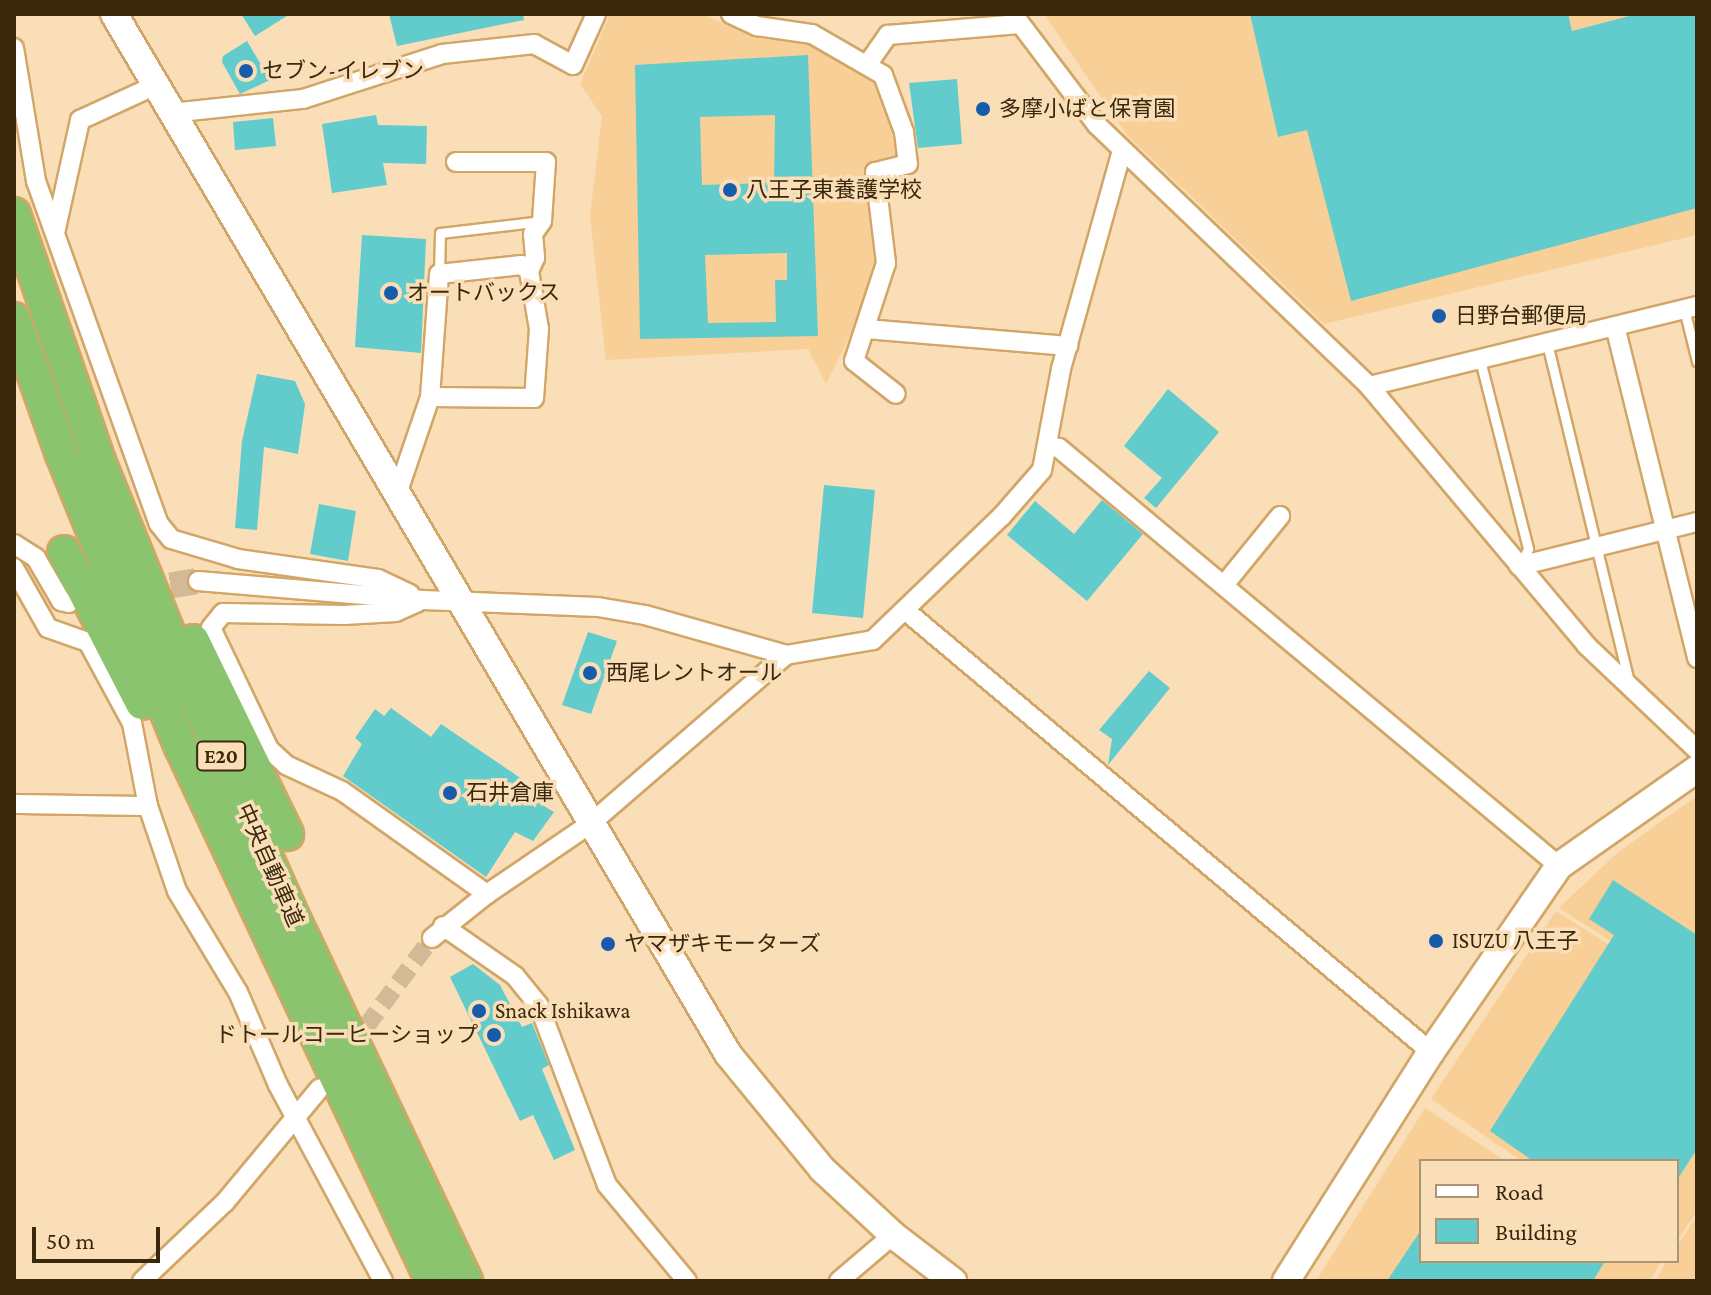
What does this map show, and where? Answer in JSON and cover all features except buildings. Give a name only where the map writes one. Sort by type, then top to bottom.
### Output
[{"type":"highway","name":"中央自動車道","points":[[14,214],[99,461],[245,813],[466,1281]]},
{"type":"highway","name":"中央自動車道","points":[[14,319],[113,585],[281,963],[432,1281]]},
{"type":"highway","points":[[99,461],[183,619],[287,834]]},
{"type":"highway","points":[[64,552],[281,963]]},
{"type":"street","points":[[114,14],[457,601],[728,1054],[822,1169],[893,1235],[953,1281]]},
{"type":"street","points":[[171,113],[303,99],[442,54],[534,44],[573,65],[596,14]]},
{"type":"street","points":[[731,14],[757,26],[812,34],[883,75],[904,132],[908,164],[875,172],[886,263],[854,361],[896,394]]},
{"type":"street","points":[[867,65],[888,35],[1017,19],[1122,151],[1369,386],[1586,645],[1697,750]]},
{"type":"street","points":[[14,48],[36,181],[159,524],[171,539],[238,559],[378,579],[423,600]]},
{"type":"street","points":[[55,233],[80,120],[154,86]]},
{"type":"street","points":[[198,581],[423,600],[598,607],[645,615],[786,655],[873,640],[906,611],[1038,477],[1048,446],[1068,346],[1122,151]]},
{"type":"street","points":[[430,397],[534,398],[539,329],[529,271],[535,258],[533,234],[542,221],[546,162],[456,162]]},
{"type":"street","points":[[396,497],[430,397],[439,274],[522,265],[529,271]]},
{"type":"street","points":[[1369,386],[1690,308]]},
{"type":"street","points":[[1615,326],[1697,658]]},
{"type":"street","points":[[866,329],[1068,346]]},
{"type":"street","points":[[1048,446],[1059,448],[1559,866]]},
{"type":"street","points":[[1224,585],[1280,516]]},
{"type":"street","points":[[1519,566],[1697,522]]},
{"type":"street","points":[[14,544],[36,558],[61,601],[69,603]]},
{"type":"street","points":[[14,568],[48,628],[88,642],[132,723],[148,806],[177,891],[238,992],[296,1114],[383,1281]]},
{"type":"street","points":[[423,600],[396,612],[344,615],[223,613],[211,628],[269,749],[286,765],[342,791],[487,894]]},
{"type":"street","points":[[906,611],[1431,1052]]},
{"type":"street","points":[[687,1281],[607,1185],[539,1006],[515,976],[438,932],[487,894],[590,824],[786,655]]},
{"type":"street","points":[[1286,1281],[1431,1052],[1559,866],[1697,769]]},
{"type":"street","points":[[14,804],[148,806]]},
{"type":"street","points":[[142,1281],[225,1202],[320,1088]]},
{"type":"street","points":[[839,1281],[893,1235]]},
{"type":"lane","points":[[439,274],[440,233],[542,221]]},
{"type":"lane","points":[[1690,308],[1697,361]]},
{"type":"lane","points":[[1547,343],[1629,683]]},
{"type":"lane","points":[[1480,360],[1528,549],[1519,566]]},
{"type":"shaded area","name":"八王子東養護学校","points":[[610,14],[703,14],[754,38],[809,43],[877,79],[899,160],[864,165],[875,258],[856,323],[826,384],[808,349],[606,360],[590,216],[602,116],[580,84]]},
{"type":"shaded area","points":[[1044,14],[1697,14],[1697,235],[1324,324],[1127,135]]},
{"type":"shaded area","points":[[1697,796],[1697,996],[1559,908],[1617,853]]},
{"type":"shaded area","points":[[1556,911],[1697,1001],[1697,1211],[1679,1238],[1679,1159],[1519,1159],[1431,1099]]},
{"type":"shaded area","points":[[1425,1108],[1502,1159],[1419,1159],[1419,1263],[1661,1263],[1649,1281],[1316,1281]]},
{"type":"shaded area","points":[[1697,1216],[1697,1281],[1655,1281],[1666,1263],[1679,1263],[1679,1243]]},
{"type":"tunnel","points":[[132,592],[198,581]]},
{"type":"tunnel","points":[[350,1048],[432,938]]},
{"type":"place","name":"セブン-イレブン","points":[[246,71]]},
{"type":"place","name":"多摩小ばと保育園","points":[[983,109]]},
{"type":"place","name":"八王子東養護学校","points":[[730,190]]},
{"type":"place","name":"オートバックス","points":[[391,293]]},
{"type":"place","name":"日野台郵便局","points":[[1439,316]]},
{"type":"place","name":"西尾レントオール","points":[[590,673]]},
{"type":"place","name":"石井倉庫","points":[[450,793]]},
{"type":"place","name":"ISUZU 八王子","points":[[1436,941]]},
{"type":"place","name":"ヤマザキモーターズ","points":[[608,944]]},
{"type":"place","name":"Snack Ishikawa","points":[[479,1011]]},
{"type":"place","name":"ドトールコーヒーショップ","points":[[494,1035]]}]
